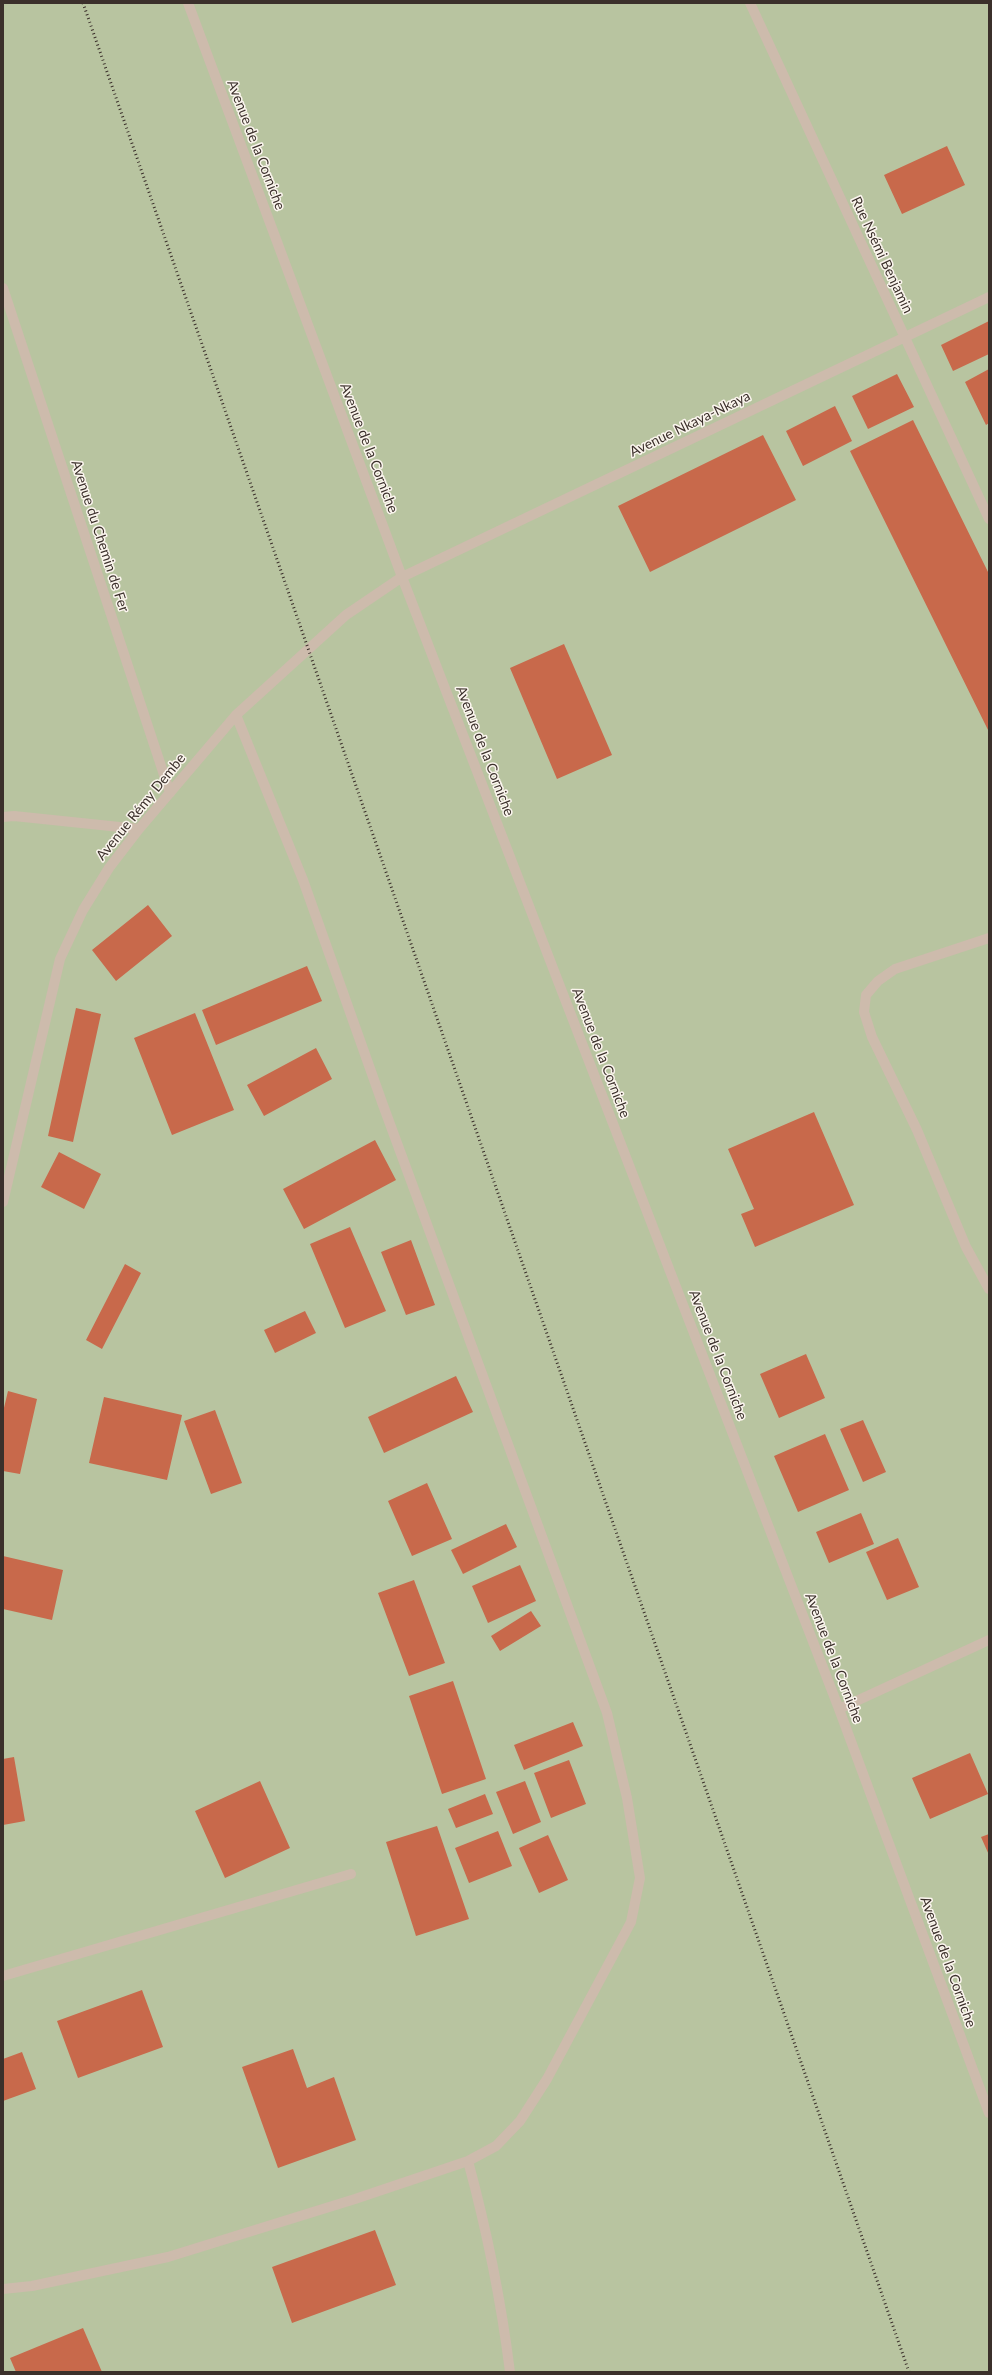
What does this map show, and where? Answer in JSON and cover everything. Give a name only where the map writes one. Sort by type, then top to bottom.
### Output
[{"type":"street","name":"Avenue de la Corniche","points":[[188,3],[402,577],[839,1709],[989,2113]]},
{"type":"street","name":"Rue Nsémi Benjamin","points":[[750,3],[989,519]]},
{"type":"street","name":"Avenue du Chemin de Fer","points":[[3,288],[170,793]]},
{"type":"street","name":"Avenue Nkaya-Nkaya","points":[[402,577],[989,297]]},
{"type":"street","name":"Avenue Rémy Dembe","points":[[3,1202],[60,958],[83,910],[108,868],[139,829],[236,715],[346,615],[402,577]]},
{"type":"street","points":[[3,2289],[32,2286],[168,2257],[355,2199],[468,2161],[496,2146],[520,2121],[547,2079],[631,1922],[640,1878],[627,1798],[607,1713],[383,1104],[303,880],[236,715]]},
{"type":"street","points":[[3,817],[14,816],[139,829]]},
{"type":"street","points":[[989,938],[895,969],[878,981],[866,995],[864,1012],[872,1037],[917,1130],[966,1247],[989,1289]]},
{"type":"street","points":[[839,1709],[989,1640]]},
{"type":"street","points":[[3,1976],[351,1874]]},
{"type":"street","points":[[468,2161],[484,2222],[504,2323],[510,2372]]},
{"type":"green space","points":[[3,3],[989,3],[989,2372],[3,2372]]},
{"type":"building","points":[[947,146],[965,185],[902,214],[884,175]]},
{"type":"building","points":[[989,321],[989,354],[953,371],[941,345]]},
{"type":"building","points":[[989,369],[989,423],[986,425],[965,382]]},
{"type":"building","points":[[897,374],[914,407],[868,429],[852,396]]},
{"type":"building","points":[[835,406],[852,441],[803,466],[786,431]]},
{"type":"building","points":[[913,420],[989,574],[989,732],[850,451]]},
{"type":"building","points":[[763,435],[796,500],[650,572],[618,506]]},
{"type":"building","points":[[564,644],[612,755],[557,779],[510,668]]},
{"type":"building","points":[[148,905],[172,936],[116,981],[92,950]]},
{"type":"building","points":[[307,966],[322,1001],[216,1045],[202,1010]]},
{"type":"building","points":[[76,1008],[101,1014],[73,1142],[48,1136]]},
{"type":"building","points":[[195,1013],[234,1110],[172,1135],[134,1038]]},
{"type":"building","points":[[316,1048],[332,1079],[264,1116],[247,1085]]},
{"type":"building","points":[[814,1112],[854,1205],[755,1247],[741,1214],[754,1209],[728,1149]]},
{"type":"building","points":[[375,1140],[396,1180],[304,1229],[283,1189]]},
{"type":"building","points":[[59,1152],[101,1174],[84,1209],[41,1187]]},
{"type":"building","points":[[350,1227],[386,1311],[345,1328],[310,1244]]},
{"type":"building","points":[[411,1240],[435,1305],[406,1315],[381,1252]]},
{"type":"building","points":[[125,1264],[141,1273],[102,1349],[86,1340]]},
{"type":"building","points":[[305,1311],[316,1333],[275,1353],[264,1330]]},
{"type":"building","points":[[806,1354],[825,1398],[779,1418],[760,1374]]},
{"type":"building","points":[[456,1376],[473,1412],[384,1453],[368,1417]]},
{"type":"building","points":[[8,1391],[37,1399],[20,1474],[3,1471],[3,1412]]},
{"type":"building","points":[[104,1397],[182,1415],[167,1480],[89,1463]]},
{"type":"building","points":[[215,1410],[242,1483],[211,1494],[184,1421]]},
{"type":"building","points":[[863,1420],[886,1472],[863,1482],[840,1429]]},
{"type":"building","points":[[825,1434],[849,1490],[798,1512],[774,1456]]},
{"type":"building","points":[[427,1483],[452,1539],[412,1556],[388,1501]]},
{"type":"building","points":[[861,1513],[874,1544],[829,1563],[816,1532]]},
{"type":"building","points":[[506,1524],[517,1547],[463,1574],[451,1550]]},
{"type":"building","points":[[898,1538],[919,1587],[887,1600],[866,1552]]},
{"type":"building","points":[[3,1556],[63,1570],[52,1620],[3,1609]]},
{"type":"building","points":[[520,1565],[536,1601],[488,1623],[472,1586]]},
{"type":"building","points":[[414,1580],[445,1663],[409,1676],[378,1593]]},
{"type":"building","points":[[531,1611],[541,1626],[500,1651],[491,1636]]},
{"type":"building","points":[[453,1681],[486,1779],[442,1794],[409,1696]]},
{"type":"building","points":[[573,1722],[583,1746],[524,1770],[514,1745]]},
{"type":"building","points":[[970,1753],[988,1794],[930,1819],[912,1778]]},
{"type":"building","points":[[14,1757],[25,1821],[3,1825],[3,1759]]},
{"type":"building","points":[[569,1760],[586,1804],[551,1818],[534,1773]]},
{"type":"building","points":[[260,1781],[290,1848],[225,1878],[195,1811]]},
{"type":"building","points":[[525,1781],[541,1822],[513,1834],[496,1792]]},
{"type":"building","points":[[485,1794],[493,1814],[456,1828],[448,1809]]},
{"type":"building","points":[[437,1826],[469,1919],[416,1936],[386,1842]]},
{"type":"building","points":[[498,1831],[512,1866],[469,1883],[455,1848]]},
{"type":"building","points":[[989,1834],[989,1855],[981,1837]]},
{"type":"building","points":[[548,1835],[568,1880],[539,1893],[519,1848]]},
{"type":"building","points":[[142,1990],[163,2047],[78,2078],[57,2021]]},
{"type":"building","points":[[293,2049],[307,2088],[334,2077],[356,2140],[278,2168],[242,2067]]},
{"type":"building","points":[[22,2052],[36,2089],[3,2101],[3,2059]]},
{"type":"building","points":[[375,2230],[396,2285],[292,2323],[272,2267]]},
{"type":"building","points":[[83,2328],[102,2372],[16,2372],[10,2358]]},
{"type":"railway","points":[[83,3],[909,2372]]}]
